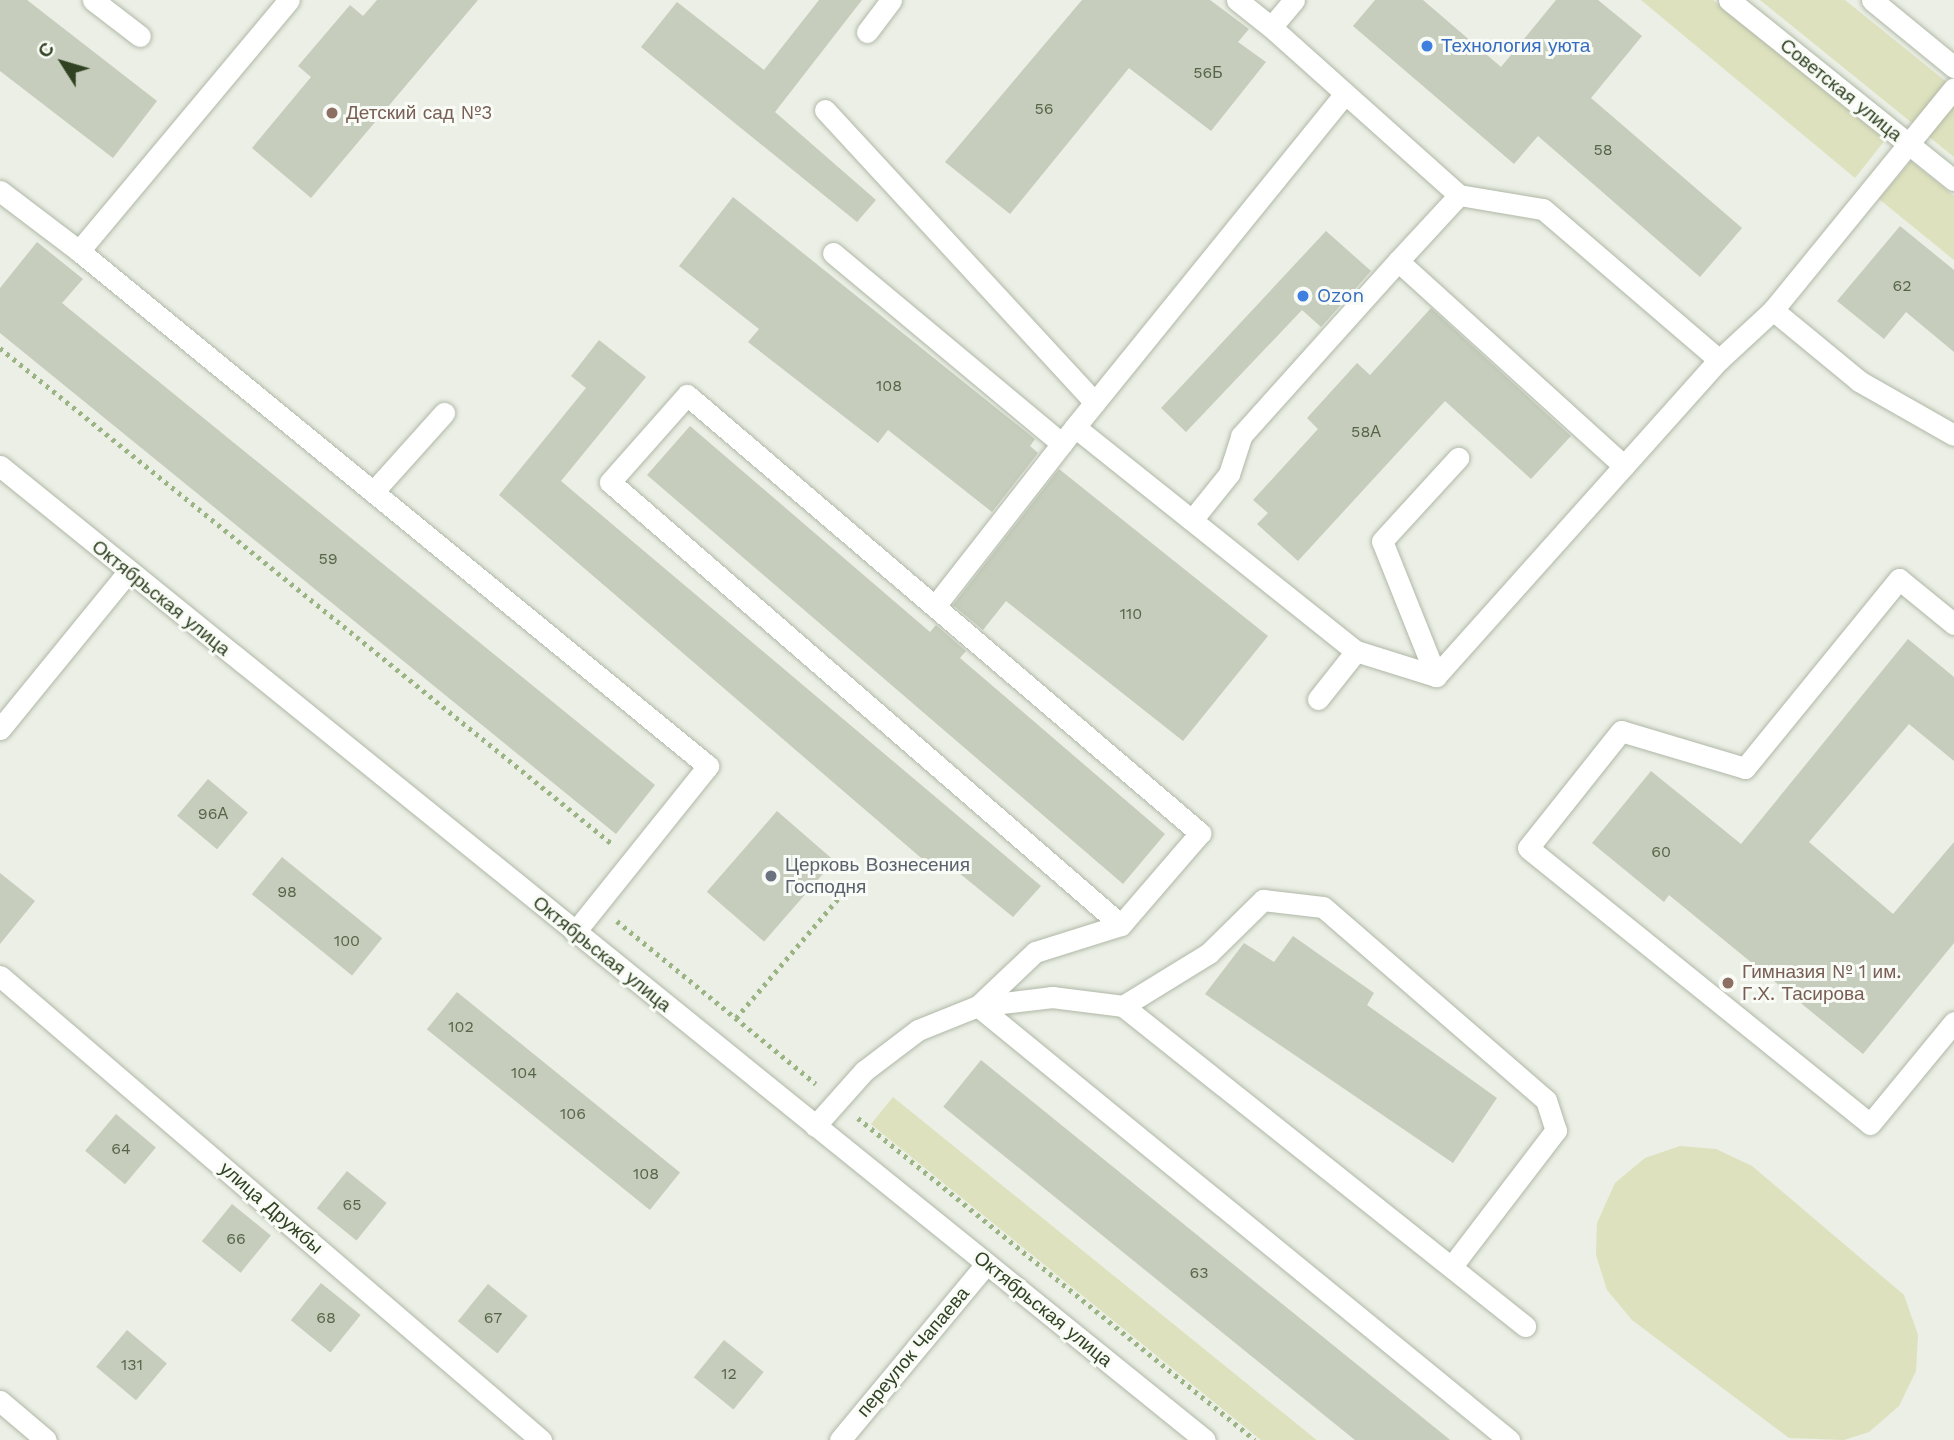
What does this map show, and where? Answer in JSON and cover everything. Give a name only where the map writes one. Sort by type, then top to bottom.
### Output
[{"type":"street","points":[[93,0],[139,36]]},
{"type":"street","points":[[79,251],[289,0]]},
{"type":"street","points":[[867,32],[891,0]]},
{"type":"street","points":[[1237,0],[1271,27],[1459,195],[1543,209],[1719,360]]},
{"type":"street","points":[[1271,27],[1294,0]]},
{"type":"street","name":"Советская улица","points":[[1729,0],[1954,180]]},
{"type":"street","points":[[1872,0],[1954,67]]},
{"type":"street","points":[[1436,676],[1719,360],[1773,310],[1954,88]]},
{"type":"street","points":[[935,606],[1345,93]]},
{"type":"street","points":[[825,110],[1095,403]]},
{"type":"street","points":[[0,191],[79,251],[708,766],[575,932]]},
{"type":"street","points":[[1192,520],[1229,474],[1241,436],[1459,195]]},
{"type":"street","points":[[833,253],[1069,436],[1192,520],[1356,651],[1436,676]]},
{"type":"street","points":[[1398,261],[1624,466]]},
{"type":"street","points":[[1773,310],[1859,381],[1954,435]]},
{"type":"street","points":[[978,1006],[1035,951],[1121,925],[1200,832],[687,395],[610,482],[1121,925]]},
{"type":"street","points":[[374,491],[444,413]]},
{"type":"street","points":[[1436,676],[1382,541],[1458,458]]},
{"type":"street","name":"Октябрьская улица","points":[[0,466],[1205,1440]]},
{"type":"street","points":[[0,729],[128,572]]},
{"type":"street","points":[[1954,624],[1899,579],[1745,768],[1620,731],[1528,848],[1870,1124],[1954,1022]]},
{"type":"street","points":[[1318,699],[1356,651]]},
{"type":"street","points":[[1123,1006],[1209,953],[1263,900],[1322,907],[1546,1100],[1556,1130],[1452,1266]]},
{"type":"street","name":"улица Дружбы","points":[[0,976],[541,1440]]},
{"type":"street","points":[[815,1126],[864,1071],[918,1030],[978,1006],[1052,997],[1123,1006],[1525,1325]]},
{"type":"street","points":[[978,1006],[1509,1440]]},
{"type":"street","name":"переулок Чапаева","points":[[840,1440],[986,1264]]},
{"type":"street","points":[[0,1401],[46,1440]]},
{"type":"path","points":[[736,1018],[848,887]]},
{"type":"green space","points":[[1641,0],[1713,0],[1885,140],[1855,178]]},
{"type":"green space","points":[[1760,0],[1845,0],[1954,88],[1954,157]]},
{"type":"green space","points":[[1911,161],[1954,196],[1954,260],[1879,199]]},
{"type":"green space","points":[[893,1097],[1317,1440],[1261,1440],[871,1124]]},
{"type":"green space","points":[[1680,1146],[1716,1149],[1752,1166],[1904,1295],[1918,1335],[1916,1371],[1899,1406],[1869,1432],[1844,1440],[1789,1438],[1632,1320],[1607,1290],[1596,1255],[1597,1223],[1615,1183],[1645,1158]]},
{"type":"building","points":[[0,0],[27,0],[157,101],[113,158],[0,71]]},
{"type":"building","name":"Детский сад №3","points":[[377,0],[478,0],[311,198],[252,148],[311,77],[298,66],[350,5],[363,16]]},
{"type":"building","points":[[819,0],[862,0],[775,112],[876,200],[857,222],[641,47],[677,2],[764,70]]},
{"type":"building","points":[[1082,0],[1210,0],[1249,29],[1238,42],[1266,62],[1211,131],[1129,68],[1010,214],[945,162]]},
{"type":"building","points":[[1375,0],[1423,0],[1501,67],[1556,0],[1598,0],[1642,36],[1591,98],[1742,228],[1700,277],[1538,136],[1514,164],[1353,26]]},
{"type":"building","points":[[733,197],[1035,439],[1030,446],[1038,453],[992,512],[888,430],[878,443],[748,342],[759,329],[679,266]]},
{"type":"building","points":[[1900,226],[1954,270],[1954,352],[1906,312],[1884,339],[1837,301]]},
{"type":"building","points":[[1326,231],[1371,271],[1321,327],[1302,310],[1186,432],[1161,408]]},
{"type":"building","points":[[37,242],[83,279],[62,303],[655,785],[616,834],[0,333],[0,288]]},
{"type":"building","points":[[1431,308],[1571,436],[1531,479],[1445,401],[1298,561],[1257,524],[1268,513],[1253,500],[1318,429],[1307,418],[1357,363],[1370,375]]},
{"type":"building","points":[[599,340],[646,377],[561,481],[1041,886],[1013,917],[942,859],[934,869],[499,495],[586,388],[571,376]]},
{"type":"building","points":[[690,426],[930,632],[936,625],[966,651],[960,658],[1165,834],[1123,884],[647,475]]},
{"type":"building","points":[[1059,469],[1268,636],[1183,741],[1006,601],[983,630],[953,605]]},
{"type":"building","points":[[1908,639],[1954,677],[1954,761],[1909,724],[1809,842],[1893,914],[1954,842],[1954,943],[1863,1054],[1669,895],[1664,902],[1592,843],[1651,771],[1741,844]]},
{"type":"building","points":[[208,779],[248,812],[217,849],[177,816]]},
{"type":"building","name":"Церковь Вознесения Господня","points":[[777,811],[834,861],[764,942],[707,892]]},
{"type":"building","points":[[282,857],[382,938],[352,975],[252,894]]},
{"type":"building","points":[[0,873],[35,901],[0,944]]},
{"type":"building","points":[[1293,936],[1374,993],[1367,1005],[1497,1098],[1453,1163],[1205,994],[1244,943],[1274,962]]},
{"type":"building","points":[[457,992],[680,1173],[650,1210],[427,1029]]},
{"type":"building","points":[[981,1060],[1450,1440],[1355,1440],[943,1107]]},
{"type":"building","points":[[116,1114],[156,1147],[125,1184],[85,1151]]},
{"type":"building","points":[[347,1171],[387,1203],[356,1240],[317,1208]]},
{"type":"building","points":[[232,1204],[271,1235],[241,1273],[202,1241]]},
{"type":"building","points":[[321,1283],[361,1315],[330,1352],[291,1320]]},
{"type":"building","points":[[488,1284],[528,1316],[497,1353],[458,1321]]},
{"type":"building","points":[[127,1330],[167,1363],[136,1400],[96,1367]]},
{"type":"building","points":[[724,1340],[764,1372],[733,1409],[694,1377]]},
{"type":"place","name":"Технология уюта","points":[[1427,46]]},
{"type":"place","name":"Детский сад №3","points":[[332,113]]},
{"type":"place","name":"Ozon","points":[[1303,296]]},
{"type":"place","name":"Церковь Вознесения Господня","points":[[771,876]]},
{"type":"place","name":"Гимназия № 1 им. Г.Х. Тасирова","points":[[1728,983]]}]
